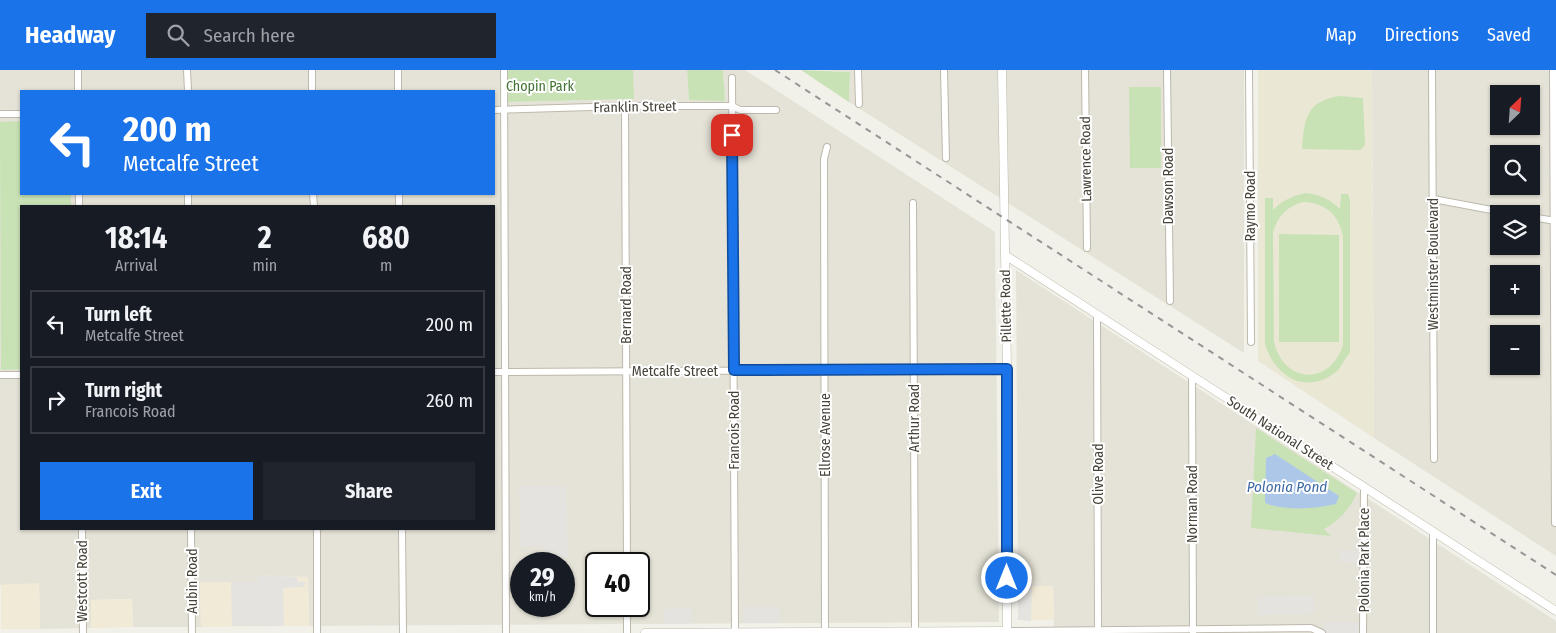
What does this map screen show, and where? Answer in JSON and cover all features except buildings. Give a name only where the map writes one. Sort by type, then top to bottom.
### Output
[{"type":"street","points":[[78,70],[78,90]]},
{"type":"street","points":[[187,70],[188,90]]},
{"type":"street","points":[[312,70],[312,90]]},
{"type":"street","points":[[398,70],[398,90]]},
{"type":"street","points":[[504,70],[506,633]]},
{"type":"street","points":[[858,70],[859,104]]},
{"type":"street","points":[[944,70],[946,158]]},
{"type":"street","name":"Pillette Road","points":[[1002,70],[1007,369],[1007,632]]},
{"type":"street","name":"Lawrence Road","points":[[1085,70],[1086,248]]},
{"type":"street","name":"Dawson Road","points":[[1168,70],[1170,301]]},
{"type":"street","name":"Raymo Road","points":[[1249,70],[1251,342]]},
{"type":"street","name":"Westminster Boulevard","points":[[1432,70],[1434,459]]},
{"type":"street","points":[[1553,70],[1555,523]]},
{"type":"street","name":"Francois Road","points":[[732,78],[735,632]]},
{"type":"street","name":"Franklin Street","points":[[495,110],[625,106],[732,106],[740,110],[776,110]]},
{"type":"street","name":"Bernard Road","points":[[625,106],[627,552]]},
{"type":"street","points":[[0,114],[20,114]]},
{"type":"street","name":"Ellrose Avenue","points":[[825,632],[824,158],[827,147]]},
{"type":"street","points":[[1433,199],[1490,210]]},
{"type":"street","name":"Arthur Road","points":[[913,203],[915,632]]},
{"type":"street","points":[[1540,218],[1555,221]]},
{"type":"street","name":"South National Street","points":[[1005,255],[1556,611]]},
{"type":"street","name":"Olive Road","points":[[1098,315],[1098,631]]},
{"type":"street","name":"Metcalfe Street","points":[[495,372],[1007,369]]},
{"type":"street","points":[[0,375],[20,375]]},
{"type":"street","name":"Norman Road","points":[[1192,376],[1193,631]]},
{"type":"street","name":"Polonia Park Place","points":[[1363,633],[1364,487]]},
{"type":"street","name":"Westcott Road","points":[[82,530],[83,633]]},
{"type":"street","name":"Aubin Road","points":[[191,530],[192,633]]},
{"type":"street","points":[[317,530],[317,633]]},
{"type":"street","points":[[402,530],[403,633]]},
{"type":"street","points":[[1433,532],[1433,633]]},
{"type":"street","points":[[627,617],[627,633]]},
{"type":"street","points":[[645,633],[1311,630],[1322,633]]},
{"type":"shaded area","points":[[0,70],[508,70],[508,102],[633,99],[633,70],[687,70],[689,100],[725,100],[723,70],[745,70],[995,232],[999,622],[309,626],[308,577],[258,576],[258,582],[200,583],[201,627],[133,627],[132,599],[91,600],[91,628],[40,629],[39,584],[0,585]]},
{"type":"shaded area","points":[[820,70],[1244,70],[1244,353],[849,102],[850,72]]},
{"type":"shaded area","points":[[1258,70],[1372,70],[1374,438],[1258,361]]},
{"type":"shaded area","points":[[1372,70],[1556,70],[1556,556],[1374,438]]},
{"type":"shaded area","points":[[1016,270],[1556,621],[1556,633],[1054,633],[1053,586],[1018,586]]},
{"type":"shaded area","points":[[519,486],[566,486],[568,552],[543,551],[543,545],[520,547]]},
{"type":"shaded area","points":[[1340,550],[1360,551],[1360,563],[1340,562]]},
{"type":"shaded area","points":[[258,575],[308,577],[309,626],[201,627],[200,582],[258,582]]},
{"type":"shaded area","points":[[258,575],[297,577],[298,582],[306,582],[304,587],[283,588],[284,626],[232,626],[231,582],[258,582]]},
{"type":"shaded area","points":[[39,583],[40,629],[1,629],[1,585]]},
{"type":"shaded area","points":[[1018,586],[1053,586],[1054,620],[1018,620]]},
{"type":"shaded area","points":[[1018,586],[1032,586],[1031,621],[1018,620]]},
{"type":"shaded area","points":[[1314,596],[1315,613],[1259,615],[1258,597]]},
{"type":"shaded area","points":[[132,599],[133,627],[91,628],[91,600]]},
{"type":"shaded area","points":[[744,607],[779,607],[779,623],[745,623]]},
{"type":"shaded area","points":[[691,608],[691,624],[665,624],[663,609]]},
{"type":"shaded area","points":[[1324,622],[1361,622],[1361,633],[1324,633]]},
{"type":"green space","name":"Chopin Park","points":[[508,70],[633,70],[634,99],[508,102]]},
{"type":"green space","points":[[687,70],[723,70],[725,101],[689,100]]},
{"type":"green space","points":[[801,70],[850,72],[849,102]]},
{"type":"green space","points":[[1129,87],[1161,87],[1161,168],[1130,168]]},
{"type":"green space","points":[[1340,96],[1363,98],[1365,145],[1360,150],[1302,149],[1304,129],[1309,113],[1320,102]]},
{"type":"green space","points":[[20,121],[20,195],[71,195],[71,205],[20,205],[20,369],[1,370],[0,122]]},
{"type":"green space","points":[[1306,193],[1320,196],[1340,209],[1341,194],[1348,194],[1350,200],[1350,353],[1337,371],[1326,378],[1314,382],[1304,382],[1284,374],[1276,366],[1265,344],[1265,198],[1273,198],[1273,210],[1284,201]],"holes":[[[1303,202],[1311,203],[1330,211],[1338,222],[1343,236],[1343,345],[1337,358],[1328,368],[1318,373],[1307,375],[1287,366],[1279,356],[1274,342],[1273,233],[1280,217],[1287,210]]]},
{"type":"green space","points":[[1279,234],[1339,235],[1339,342],[1279,342]]},
{"type":"green space","points":[[1256,428],[1357,493],[1344,514],[1324,529],[1331,536],[1251,528]]},
{"type":"water","name":"Polonia Pond","points":[[1275,454],[1339,496],[1336,504],[1300,508],[1273,506],[1265,503],[1266,458]]},
{"type":"railway","points":[[775,70],[1556,575]]},
{"type":"route","points":[[732,135],[734,370],[1007,369],[1007,578]]}]
